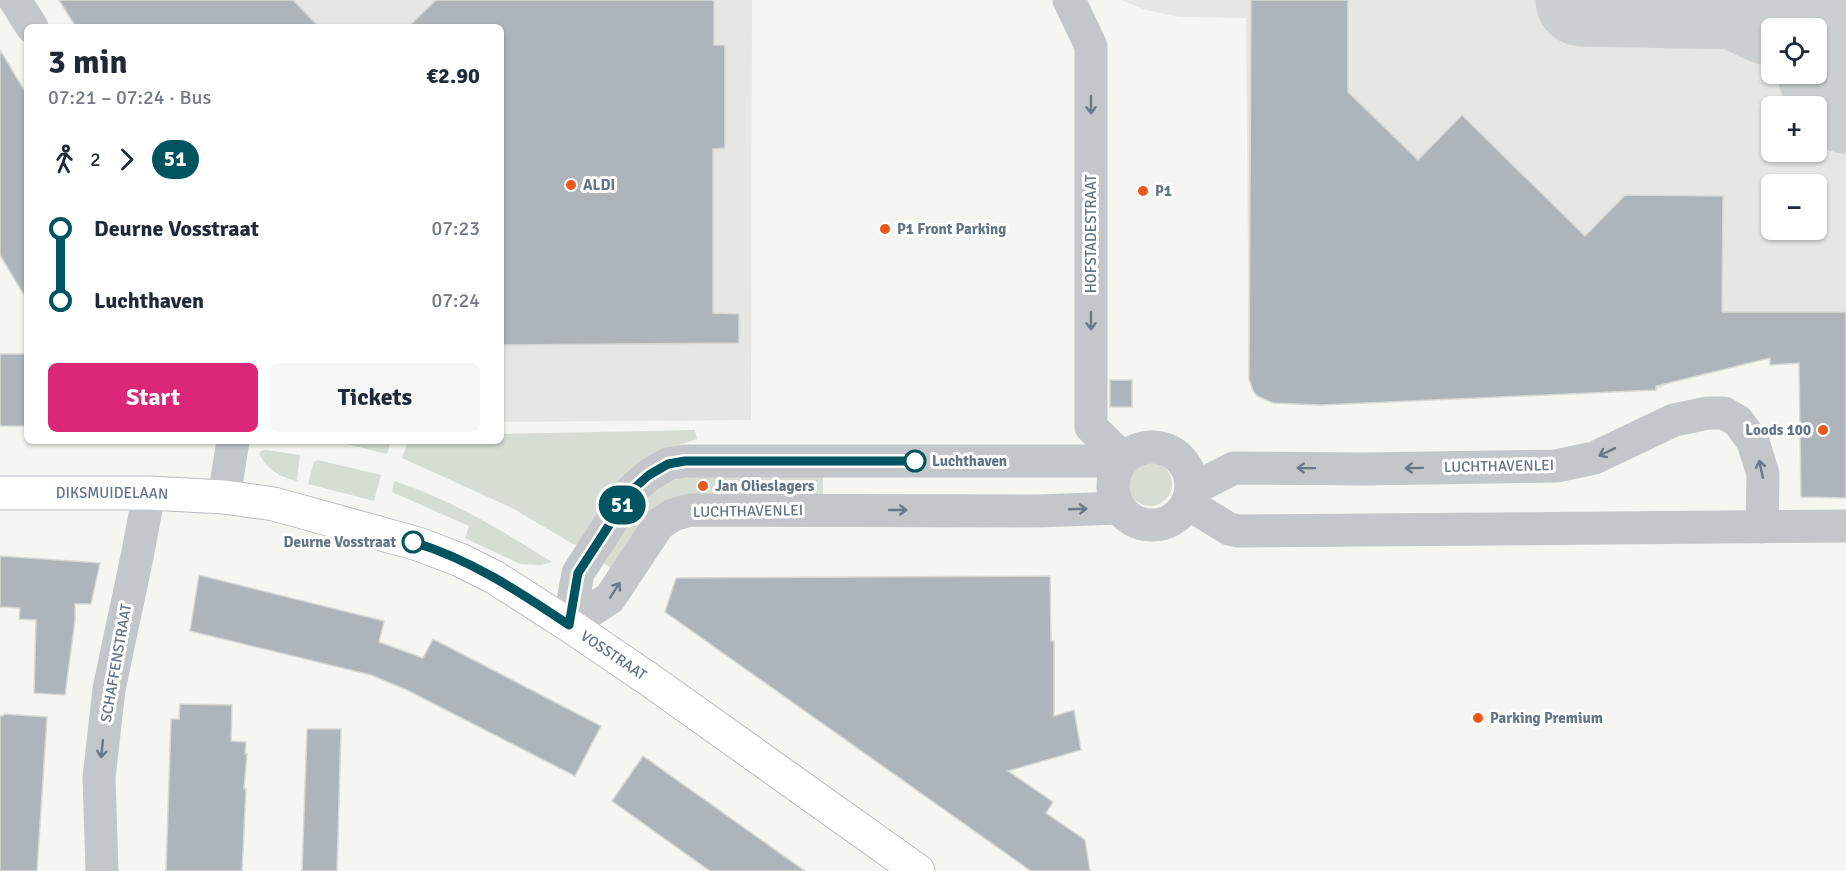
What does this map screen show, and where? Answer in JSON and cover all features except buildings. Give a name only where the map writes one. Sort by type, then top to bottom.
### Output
[{"type":"street","points":[[15,0],[31,24]]},
{"type":"street","name":"HOFSTADESTRAAT","points":[[1069,0],[1091,46],[1091,427],[1122,460]]},
{"type":"street","name":"LUCHTHAVENLEI","points":[[569,625],[610,598],[659,524],[673,515],[690,510],[1038,511],[1119,508],[1127,517],[1139,523],[1152,525],[1165,523],[1176,516],[1189,497],[1234,468],[1365,469],[1556,466],[1594,458],[1674,420],[1708,413],[1724,413],[1738,421],[1746,430],[1756,451],[1763,474],[1762,527]]},
{"type":"street","points":[[224,497],[233,444]]},
{"type":"street","points":[[1119,508],[1112,486],[1122,460],[1130,453],[1151,446],[1174,453],[1183,461],[1189,472],[1189,497],[1230,529],[1239,531],[1846,526]]},
{"type":"street","points":[[569,625],[578,573],[632,490],[649,475],[668,464],[685,461],[1122,460]]},
{"type":"street","points":[[855,461],[856,510]]},
{"type":"street","name":"DIKSMUIDELAAN","points":[[0,494],[149,493],[224,497]]},
{"type":"street","name":"SCHAFFENSTRAAT","points":[[102,871],[99,778],[109,689],[149,493]]},
{"type":"street","name":"VOSSTRAAT","points":[[224,497],[274,504],[418,544],[460,560],[494,577],[657,684],[918,871]]},
{"type":"shaded area","points":[[59,0],[752,0],[751,420],[504,422],[504,24],[74,24]]},
{"type":"shaded area","points":[[1121,0],[1846,0],[1846,498],[1801,497],[1799,363],[1770,365],[1769,358],[1675,381],[1656,390],[1321,405],[1273,403],[1257,396],[1249,379],[1246,18],[1179,17],[1146,10]]},
{"type":"shaded area","points":[[695,430],[697,439],[663,450],[578,545],[512,508],[402,458],[407,444],[504,444],[504,434]]},
{"type":"shaded area","points":[[347,444],[390,444],[387,454]]},
{"type":"shaded area","points":[[266,450],[300,455],[297,481],[279,475],[270,469],[259,454]]},
{"type":"shaded area","points":[[318,460],[381,475],[374,501],[308,484],[314,462]]},
{"type":"shaded area","points":[[1150,462],[1165,469],[1172,484],[1165,499],[1150,506],[1135,499],[1128,484],[1135,469]]},
{"type":"shaded area","points":[[823,476],[823,498],[681,500],[612,569],[602,562],[642,500],[667,482],[687,477]]},
{"type":"shaded area","points":[[394,481],[456,506],[552,562],[541,565],[520,564],[465,538],[469,526],[392,492]]},
{"type":"taxiway","points":[[1582,0],[1734,3],[1769,19],[1782,21],[1805,18],[1830,0]]},
{"type":"taxiway","points":[[1835,0],[1825,29],[1821,56],[1827,82],[1846,107]]},
{"type":"bus line","name":"51","points":[[413,542],[460,560],[494,577],[569,625],[578,573],[632,490],[649,475],[668,464],[685,461],[915,461]]},
{"type":"place","name":"ALDI","points":[[571,185]]},
{"type":"place","name":"P1","points":[[1143,191]]},
{"type":"place","name":"P1 Front Parking","points":[[885,229]]},
{"type":"place","name":"Loods 100","points":[[1823,430]]},
{"type":"place","name":"Luchthaven","points":[[915,461]]},
{"type":"place","name":"Jan Olieslagers","points":[[703,486]]},
{"type":"place","name":"Deurne Vosstraat","points":[[413,542]]},
{"type":"place","name":"Parking Premium","points":[[1478,718]]}]
